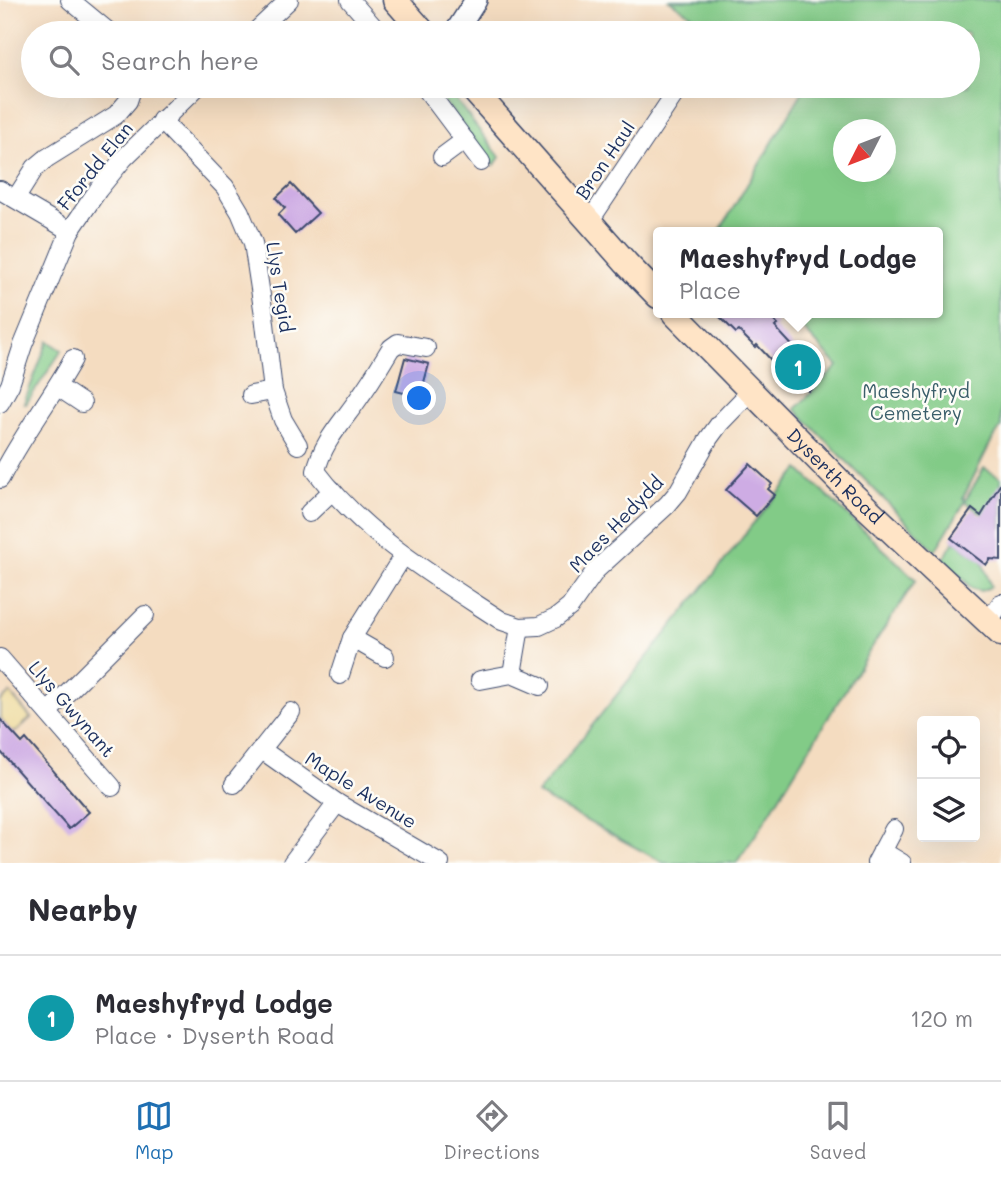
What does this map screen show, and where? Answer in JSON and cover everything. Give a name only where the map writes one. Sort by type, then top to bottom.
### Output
[{"type":"main road","points":[[395,0],[413,21]]},
{"type":"main road","points":[[480,98],[653,291]]},
{"type":"main road","name":"Dyserth Road","points":[[679,318],[860,502],[997,620]]},
{"type":"street","points":[[70,0],[95,21]]},
{"type":"street","points":[[267,21],[289,0]]},
{"type":"street","points":[[350,0],[368,21]]},
{"type":"street","points":[[463,21],[476,0]]},
{"type":"street","points":[[70,231],[8,194],[47,158],[116,115],[129,98]]},
{"type":"street","name":"Ffordd Elan","points":[[0,403],[10,384],[23,345],[70,231],[124,158],[185,98]]},
{"type":"street","points":[[433,98],[481,162]]},
{"type":"street","name":"Bron Haul","points":[[589,222],[672,98]]},
{"type":"street","name":"Llys Tegid","points":[[161,120],[225,187],[240,212],[253,243],[273,391],[283,420],[298,444]]},
{"type":"street","points":[[442,157],[465,140]]},
{"type":"street","points":[[426,348],[398,343],[391,348],[361,396],[327,441],[318,459],[316,471],[331,492],[361,522],[403,556],[502,621],[520,627],[512,674]]},
{"type":"street","points":[[0,478],[73,359]]},
{"type":"street","points":[[58,387],[82,403]]},
{"type":"street","points":[[251,396],[273,391]]},
{"type":"street","name":"Maes Hedydd","points":[[520,627],[539,626],[570,607],[596,570],[678,492],[709,438],[751,391]]},
{"type":"street","points":[[309,513],[331,492]]},
{"type":"street","points":[[340,675],[352,638],[403,556]]},
{"type":"street","points":[[48,712],[145,615]]},
{"type":"street","points":[[352,638],[385,657]]},
{"type":"street","name":"Llys Gwynant","points":[[0,658],[112,787]]},
{"type":"street","points":[[480,680],[512,674],[540,687]]},
{"type":"street","points":[[234,784],[291,712]]},
{"type":"street","name":"Maple Avenue","points":[[262,750],[337,803],[440,863]]},
{"type":"street","points":[[292,863],[337,803]]},
{"type":"street","points":[[894,829],[879,857],[902,863]]},
{"type":"green space","name":"Maeshyfryd Cemetery","points":[[669,0],[1001,0],[1001,427],[963,498],[965,501],[984,468],[1001,478],[1001,527],[965,502],[935,551],[795,409],[838,366],[793,318],[943,318],[943,227],[722,227],[799,98],[980,98],[980,21],[700,21]]},
{"type":"green space","points":[[441,98],[454,98],[500,157],[494,166]]},
{"type":"green space","points":[[48,341],[62,350],[26,404],[24,403]]},
{"type":"green space","points":[[799,469],[916,580],[736,863],[664,863],[537,794],[751,526]]},
{"type":"green space","points":[[954,541],[982,561],[991,587],[981,591],[972,588],[943,560]]},
{"type":"sand","points":[[10,693],[31,718],[13,734],[0,719],[0,701]]},
{"type":"building","points":[[291,184],[318,213],[295,234],[278,215],[285,208],[276,198]]},
{"type":"building","points":[[721,318],[771,318],[778,325],[775,327],[824,376],[809,391],[795,377],[791,381],[757,345],[755,347],[739,331],[736,333]]},
{"type":"building","points":[[405,358],[429,364],[420,397],[396,391]]},
{"type":"building","points":[[750,464],[772,484],[768,489],[775,495],[756,516],[726,490]]},
{"type":"building","points":[[1001,483],[1001,560],[990,559],[986,565],[951,538],[972,509],[981,516]]},
{"type":"building","points":[[0,719],[22,743],[26,739],[89,812],[69,829],[0,751]]},
{"type":"place","name":"Maeshyfryd Lodge","points":[[798,367]]}]
